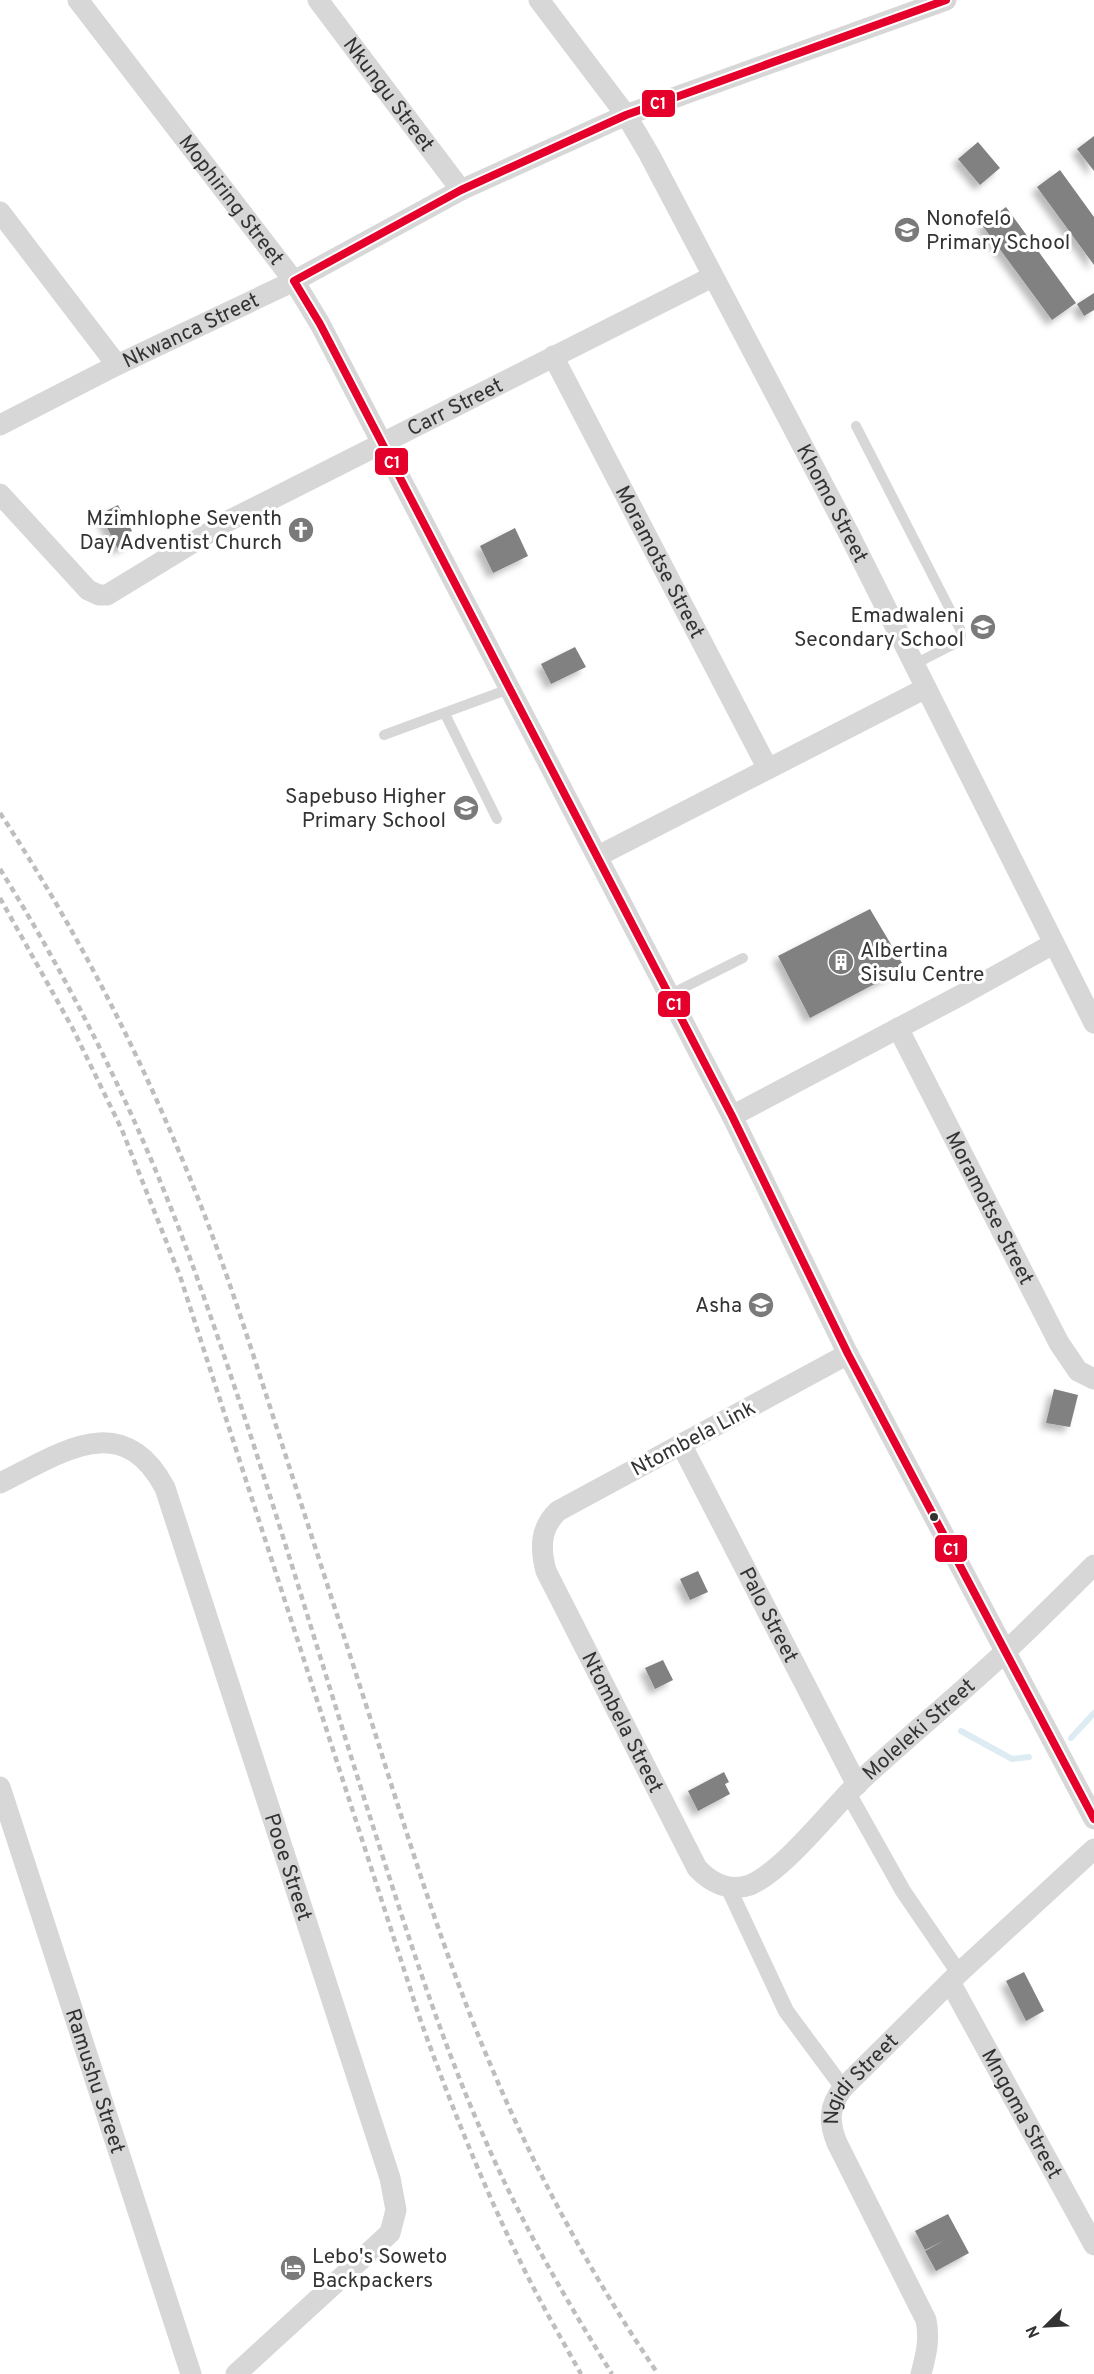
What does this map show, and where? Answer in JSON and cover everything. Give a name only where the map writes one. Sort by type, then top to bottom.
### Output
[{"type":"street","name":"Mophiring Street","points":[[78,0],[294,281],[320,324],[732,1116],[848,1354],[1007,1650],[1094,1819]]},
{"type":"street","name":"Nkungu Street","points":[[318,0],[461,190]]},
{"type":"street","name":"Khomo Street","points":[[539,0],[626,115],[849,534],[1094,1023]]},
{"type":"street","name":"Nkwanca Street","points":[[0,426],[117,364],[294,281],[461,190],[626,115],[945,0]]},
{"type":"street","points":[[0,212],[117,364]]},
{"type":"street","name":"Carr Street","points":[[0,494],[88,590],[99,595],[107,595],[230,520],[712,277]]},
{"type":"street","name":"Moramotse Street","points":[[553,356],[768,769]]},
{"type":"street","points":[[598,856],[926,688]]},
{"type":"street","points":[[732,1116],[1053,944]]},
{"type":"street","name":"Moramotse Street","points":[[898,1028],[1059,1343],[1078,1371],[1094,1379]]},
{"type":"street","name":"Ntombela Link","points":[[544,1530],[558,1511],[848,1354]]},
{"type":"street","name":"Pooe Street","points":[[0,1483],[75,1447],[103,1442],[123,1446],[144,1458],[159,1476],[169,1499],[390,2178],[396,2210],[390,2232],[236,2374]]},
{"type":"street","name":"Palo Street","points":[[681,1444],[853,1789]]},
{"type":"street","name":"Ntombela Street","points":[[544,1530],[542,1547],[546,1571],[697,1868],[710,1880],[734,1887]]},
{"type":"street","name":"Moleleki Street","points":[[734,1887],[760,1879],[770,1872],[853,1789],[1007,1650],[1094,1565]]},
{"type":"street","name":"Ramushu Street","points":[[0,1787],[191,2374]]},
{"type":"street","points":[[853,1789],[903,1892],[954,1978]]},
{"type":"street","name":"Ngidi Street","points":[[921,2374],[929,2334],[926,2320],[832,2129],[831,2108],[843,2088],[954,1978],[1094,1849]]},
{"type":"street","points":[[734,1887],[786,2011],[843,2088]]},
{"type":"street","name":"Mngoma Street","points":[[954,1978],[1094,2245]]},
{"type":"lane","points":[[856,426],[960,629],[961,636],[956,643],[913,665]]},
{"type":"lane","points":[[384,735],[509,689]]},
{"type":"lane","points":[[445,714],[497,819]]},
{"type":"lane","points":[[669,994],[743,958]]},
{"type":"building","points":[[1094,136],[1094,171],[1077,149]]},
{"type":"building","points":[[978,142],[1000,168],[980,185],[958,159]]},
{"type":"building","points":[[1060,170],[1094,217],[1094,265],[1037,187]]},
{"type":"building","points":[[1006,207],[1076,303],[1052,320],[982,225]]},
{"type":"building","points":[[1094,293],[1094,310],[1084,316],[1077,304]]},
{"type":"building","points":[[118,505],[132,531],[125,534],[129,544],[118,549],[100,514]]},
{"type":"building","points":[[515,528],[528,556],[493,573],[480,546]]},
{"type":"building","points":[[575,647],[586,667],[551,684],[541,664]]},
{"type":"building","name":"Albertina Sisulu Centre","points":[[870,909],[905,968],[810,1018],[778,956]]},
{"type":"building","points":[[1054,1389],[1078,1395],[1070,1427],[1046,1423]]},
{"type":"building","points":[[698,1571],[708,1592],[690,1600],[680,1579]]},
{"type":"building","points":[[663,1660],[673,1680],[655,1689],[645,1668]]},
{"type":"building","points":[[724,1772],[729,1782],[725,1784],[730,1794],[698,1811],[688,1791]]},
{"type":"building","points":[[1024,1972],[1044,2011],[1026,2021],[1006,1981]]},
{"type":"building","points":[[948,2214],[969,2253],[936,2271],[925,2251],[945,2240],[925,2250],[915,2231]]},
{"type":"waterway","points":[[1071,1738],[1094,1713]]},
{"type":"waterway","points":[[961,1731],[1012,1759],[1029,1757]]},
{"type":"railway","points":[[0,813],[61,911],[89,962],[140,1065],[187,1170],[225,1270],[428,1899],[488,2059],[565,2221],[633,2337],[658,2374]]},
{"type":"railway","points":[[0,869],[86,1021],[137,1126],[160,1180],[201,1289],[246,1421],[397,1902],[454,2064],[487,2144],[515,2203],[561,2290],[612,2374]]},
{"type":"railway","points":[[0,898],[73,1029],[122,1130],[180,1276],[430,2047],[493,2204],[536,2293],[581,2374]]},
{"type":"transit line","name":"C1","points":[[946,0],[626,115],[461,190],[294,281],[320,324],[732,1116],[848,1354],[1094,1819]]},
{"type":"place","name":"Nonofelo Primary School","points":[[907,230]]},
{"type":"place","name":"Mzimhlophe Seventh Day Adventist Church","points":[[301,530]]},
{"type":"place","name":"Emadwaleni Secondary School","points":[[983,627]]},
{"type":"place","name":"Sapebuso Higher Primary School","points":[[466,808]]},
{"type":"place","name":"Albertina Sisulu Centre","points":[[841,962]]},
{"type":"place","name":"Asha","points":[[761,1305]]},
{"type":"place","name":"Lebo's Soweto Backpackers","points":[[293,2268]]}]
